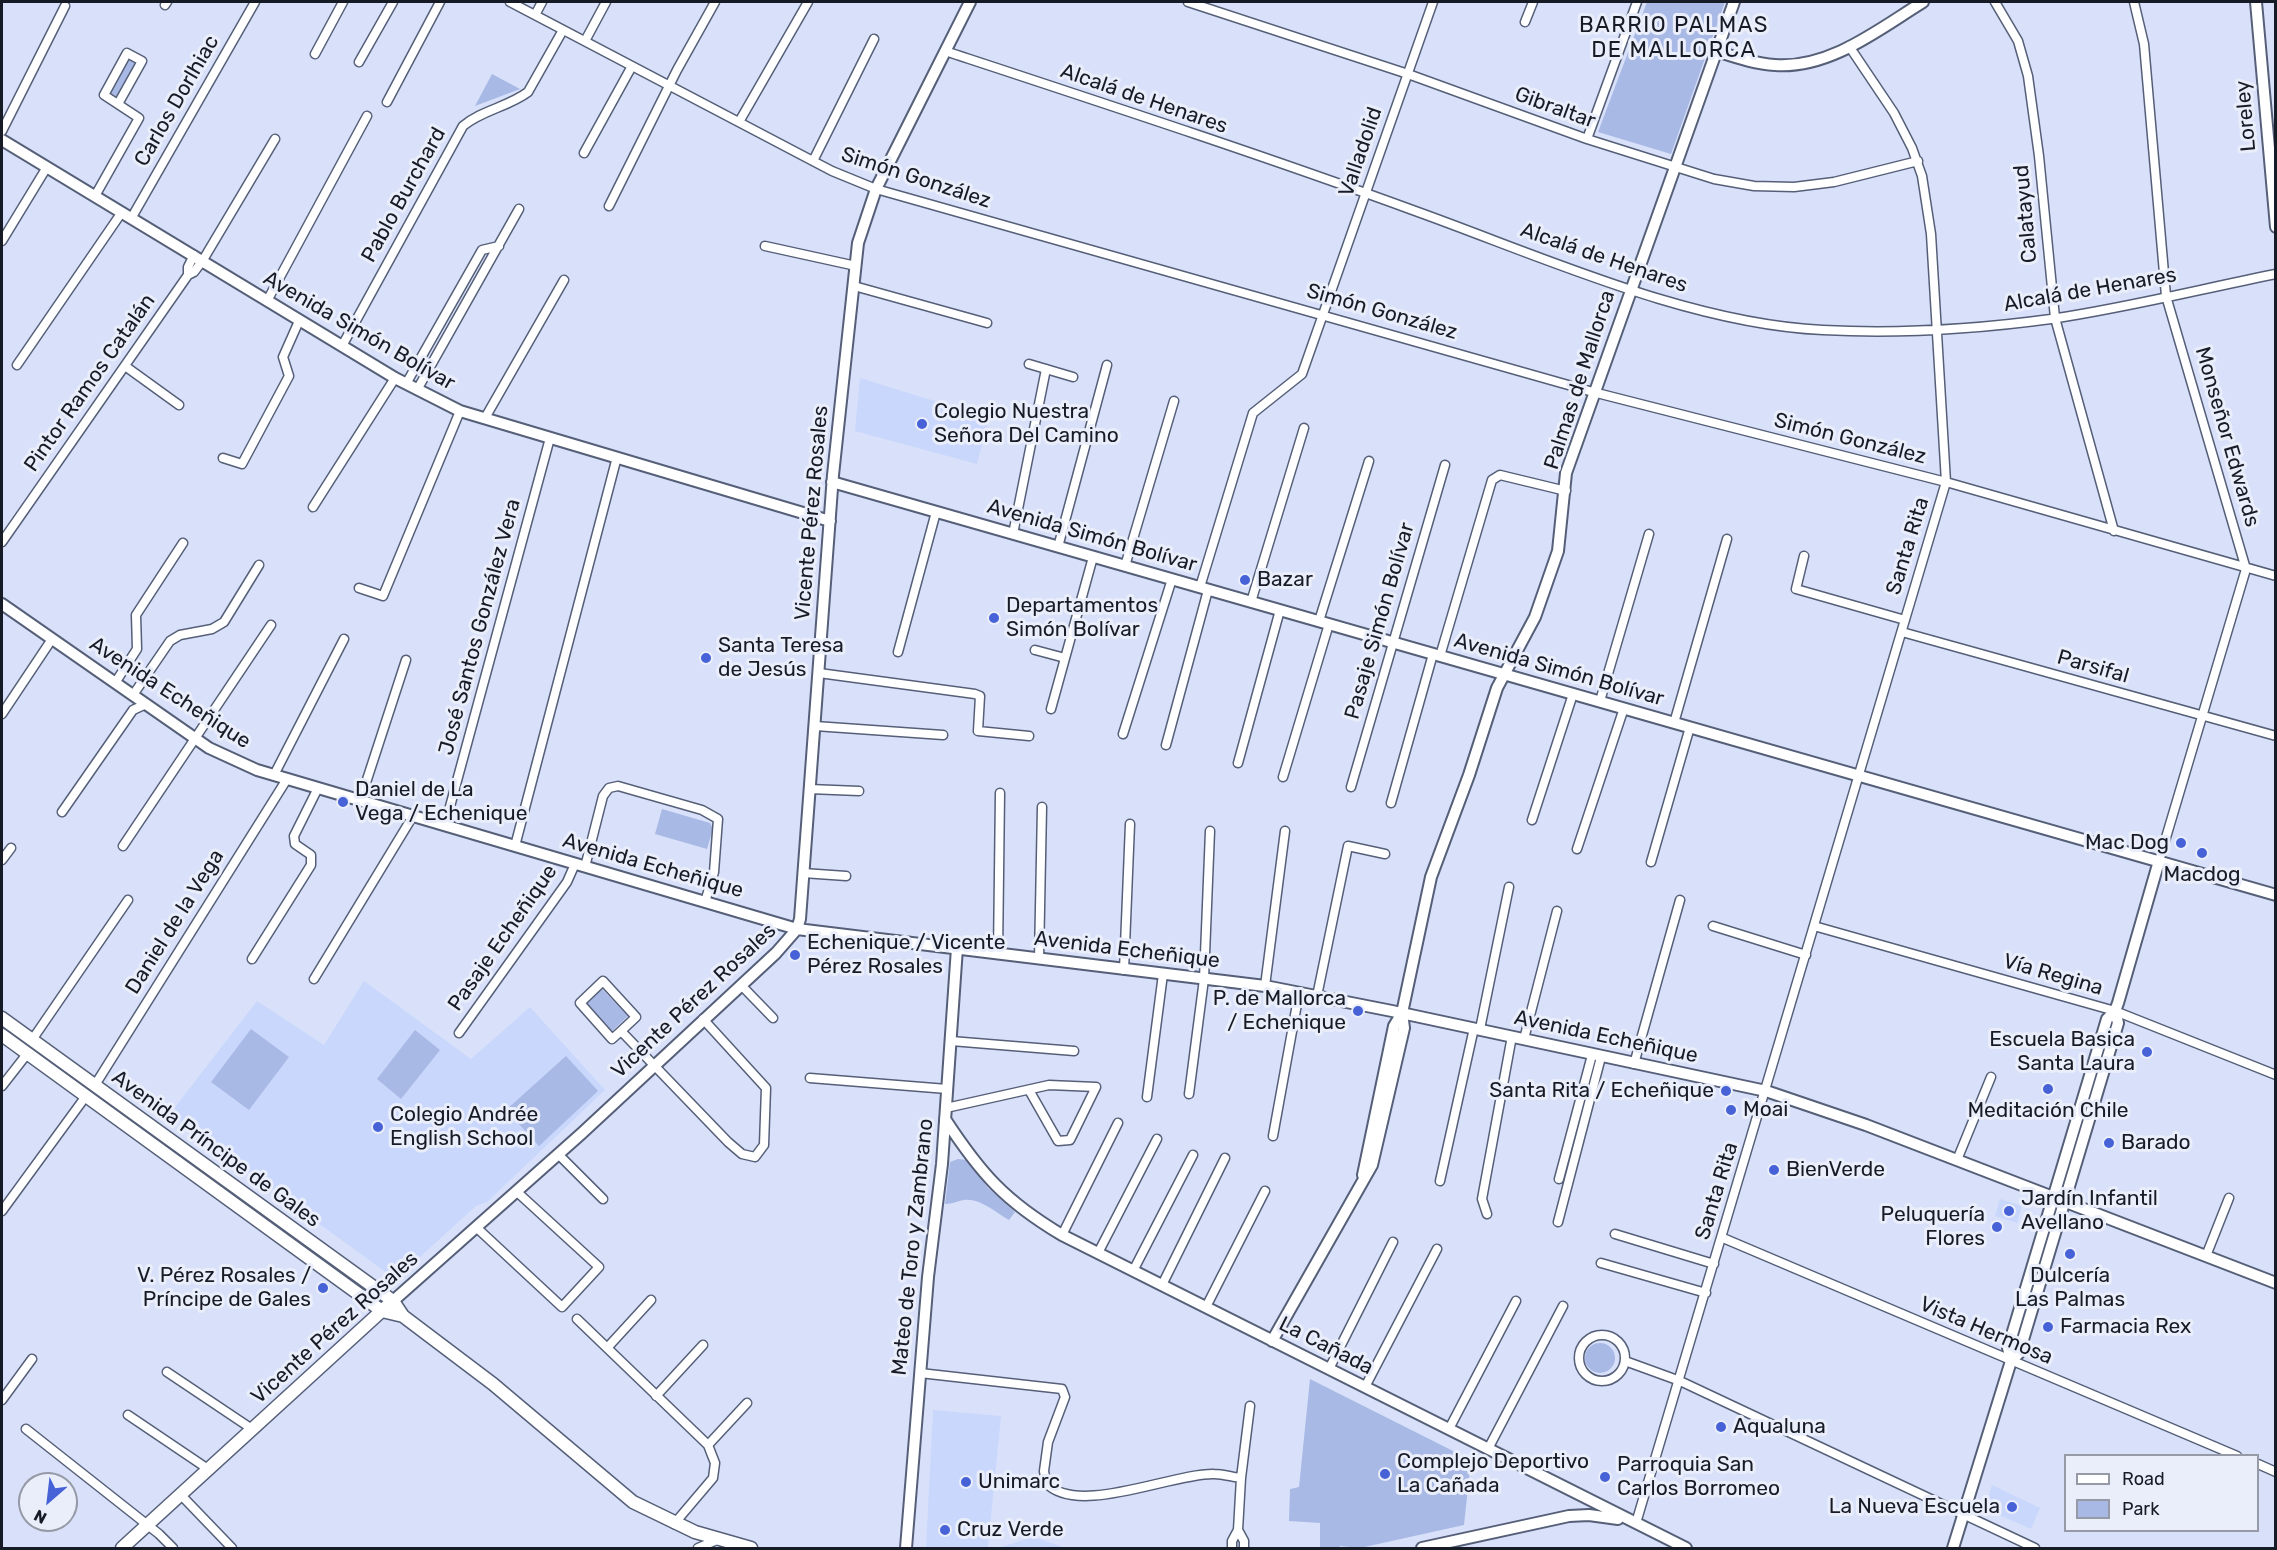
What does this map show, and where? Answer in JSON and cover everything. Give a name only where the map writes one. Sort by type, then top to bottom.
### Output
[{"type":"main road","name":"Avenida Príncipe de Gales","points":[[2,1018],[393,1301],[403,1316],[493,1384],[620,1492],[674,1524],[751,1548]]},
{"type":"main road","name":"Avenida Príncipe de Gales","points":[[2,1035],[382,1311],[403,1316]]},
{"type":"main road","name":"Vicente Pérez Rosales","points":[[122,1548],[393,1301]]},
{"type":"street","name":"Carlos Dorlhiac","points":[[127,215],[255,2]]},
{"type":"street","points":[[315,54],[343,2]]},
{"type":"street","points":[[359,62],[393,2]]},
{"type":"street","points":[[387,102],[440,2]]},
{"type":"street","name":"Simón González","points":[[510,2],[813,161],[876,189],[1593,392],[1946,482],[2276,576]]},
{"type":"street","points":[[535,15],[542,2]]},
{"type":"street","points":[[585,41],[606,2]]},
{"type":"street","points":[[609,206],[669,85],[715,2]]},
{"type":"street","points":[[739,122],[808,2]]},
{"type":"street","name":"Vicente Pérez Rosales","points":[[393,1301],[654,1066],[776,953],[797,929],[815,726],[832,482],[858,243],[876,189],[970,2]]},
{"type":"street","name":"Gibraltar","points":[[1188,2],[1408,74],[1587,139],[1674,167],[1734,183],[1794,187],[1834,182],[1918,161]]},
{"type":"street","name":"Valladolid","points":[[1323,314],[1433,2]]},
{"type":"street","points":[[1526,22],[1533,2]]},
{"type":"street","points":[[1587,139],[1637,2]]},
{"type":"street","name":"Palmas de Mallorca","points":[[1272,1341],[1362,1181],[1394,1026],[1402,1013],[1431,877],[1503,674],[1535,617],[1558,551],[1566,491],[1566,473],[1734,2]]},
{"type":"street","points":[[1716,51],[1760,63],[1786,65],[1822,58],[1849,46],[1923,2]]},
{"type":"street","name":"Calatayud","points":[[1995,2],[2018,41],[2028,76],[2039,156],[2055,318],[2114,531]]},
{"type":"street","name":"Monseñor Edwards","points":[[2134,2],[2144,44],[2166,296],[2246,569]]},
{"type":"street","name":"Loreley","points":[[2256,2],[2276,227]]},
{"type":"street","points":[[2,131],[65,6]]},
{"type":"street","name":"Pablo Burchard","points":[[342,346],[463,126],[472,118],[518,99],[528,92],[563,30]]},
{"type":"street","points":[[813,161],[874,39]]},
{"type":"street","name":"Santa Rita","points":[[1636,1523],[1946,482],[1930,223],[1918,161],[1894,113],[1849,46]]},
{"type":"street","name":"Alcalá de Henares","points":[[945,51],[1366,193],[1631,289],[1720,315],[1770,325],[1823,330],[1935,329],[2055,318],[2276,274]]},
{"type":"street","points":[[95,196],[139,118],[104,95],[127,53],[142,61],[118,104]]},
{"type":"street","points":[[584,153],[632,66]]},
{"type":"street","points":[[267,301],[367,116]]},
{"type":"street","points":[[198,257],[275,139]]},
{"type":"street","name":"Avenida Simón Bolívar","points":[[2,140],[395,378],[460,411],[830,521]]},
{"type":"street","points":[[2,241],[47,167]]},
{"type":"street","points":[[417,390],[519,209]]},
{"type":"street","points":[[17,365],[127,215]]},
{"type":"street","points":[[406,384],[482,250],[499,246]]},
{"type":"street","points":[[765,246],[856,266]]},
{"type":"street","name":"Pintor Ramos Catalán","points":[[2,542],[188,275],[195,272],[198,257]]},
{"type":"street","points":[[485,418],[564,280]]},
{"type":"street","points":[[854,286],[987,323]]},
{"type":"street","points":[[1166,745],[1204,589],[1253,413],[1302,374],[1323,314]]},
{"type":"street","points":[[223,458],[242,464],[289,376],[283,357],[299,321]]},
{"type":"street","points":[[1029,363],[1072,376]]},
{"type":"street","points":[[1058,547],[1107,365]]},
{"type":"street","points":[[125,366],[180,405]]},
{"type":"street","points":[[1013,534],[1046,369]]},
{"type":"street","points":[[313,507],[395,378]]},
{"type":"street","points":[[1125,566],[1174,401]]},
{"type":"street","points":[[359,588],[383,596],[460,411]]},
{"type":"street","points":[[1251,602],[1304,428]]},
{"type":"street","name":"José Santos González Vera","points":[[445,825],[550,438]]},
{"type":"street","points":[[515,846],[617,457]]},
{"type":"street","points":[[1283,777],[1369,461]]},
{"type":"street","name":"Pasaje Simón Bolívar","points":[[1351,787],[1445,465]]},
{"type":"street","points":[[1391,804],[1492,480],[1500,475],[1566,491]]},
{"type":"street","name":"Avenida Simón Bolívar","points":[[832,482],[2276,895]]},
{"type":"street","points":[[898,652],[936,512]]},
{"type":"street","points":[[1600,701],[1649,534]]},
{"type":"street","points":[[1674,723],[1727,539]]},
{"type":"street","points":[[115,682],[137,650],[135,615],[183,543]]},
{"type":"street","points":[[1804,556],[1796,589],[1905,620]]},
{"type":"street","points":[[1051,709],[1093,557]]},
{"type":"street","points":[[134,710],[134,696],[170,641],[180,635],[212,629],[224,622],[259,565]]},
{"type":"street","points":[[2011,1361],[2008,1348],[2052,1198],[2107,1019],[2115,1011],[2246,569]]},
{"type":"street","points":[[1123,734],[1172,579]]},
{"type":"street","name":"Avenida Echeñique","points":[[2,604],[195,738],[240,764],[360,801],[797,929],[1265,986],[1766,1091],[1817,1106],[2276,1283]]},
{"type":"street","points":[[1238,763],[1280,610]]},
{"type":"street","points":[[123,846],[271,625]]},
{"type":"street","name":"Parsifal","points":[[1902,632],[2276,736]]},
{"type":"street","points":[[2,714],[52,639]]},
{"type":"street","points":[[274,775],[344,639]]},
{"type":"street","points":[[1035,650],[1065,658]]},
{"type":"street","points":[[360,801],[406,660]]},
{"type":"street","points":[[819,673],[975,694],[980,696],[981,701],[978,731],[1029,736]]},
{"type":"street","points":[[1532,820],[1573,694]]},
{"type":"street","points":[[62,812],[134,710],[146,704]]},
{"type":"street","points":[[1578,849],[1624,708]]},
{"type":"street","points":[[815,726],[944,735]]},
{"type":"street","points":[[1651,862],[1690,727]]},
{"type":"street","name":"Daniel de la Vega","points":[[95,1085],[287,779]]},
{"type":"street","name":"Pasaje Echeñique","points":[[459,1033],[580,865],[603,796],[609,788],[618,786],[702,810],[718,819],[714,872],[705,902]]},
{"type":"street","points":[[252,960],[311,865],[311,855],[295,844],[294,836],[318,788]]},
{"type":"street","points":[[809,789],[860,791]]},
{"type":"street","points":[[998,954],[1000,793]]},
{"type":"street","points":[[1039,959],[1042,807]]},
{"type":"street","points":[[315,979],[413,816]]},
{"type":"street","points":[[1124,970],[1130,824]]},
{"type":"street","points":[[1189,1094],[1204,979],[1210,831]]},
{"type":"street","points":[[1265,986],[1285,831]]},
{"type":"street","points":[[1317,996],[1348,846],[1385,854]]},
{"type":"street","points":[[2,860],[11,848]]},
{"type":"street","points":[[803,873],[846,876]]},
{"type":"street","points":[[1440,1180],[1509,887]]},
{"type":"street","points":[[32,1040],[128,900]]},
{"type":"street","points":[[1634,1064],[1680,900]]},
{"type":"street","points":[[1524,1039],[1557,911]]},
{"type":"street","points":[[1713,926],[1806,956]]},
{"type":"street","name":"Vía Regina","points":[[1815,926],[2115,1011],[2276,1075]]},
{"type":"street","name":"Mateo de Toro y Zambrano","points":[[906,1548],[928,1277],[944,1145],[957,948]]},
{"type":"street","points":[[1147,1097],[1163,974]]},
{"type":"street","points":[[603,981],[636,1017],[621,1031],[612,1039],[580,1003],[603,981]]},
{"type":"street","points":[[741,985],[773,1018]]},
{"type":"street","points":[[1273,1136],[1299,993]]},
{"type":"street","points":[[1953,1548],[2011,1361],[2019,1353],[2118,1023],[2115,1011]]},
{"type":"street","points":[[621,1031],[742,1154],[755,1157],[761,1151],[765,1137],[766,1088],[703,1019]]},
{"type":"street","points":[[1487,1214],[1482,1199],[1512,1036]]},
{"type":"street","points":[[951,1041],[1074,1052]]},
{"type":"street","points":[[2,1086],[27,1054]]},
{"type":"street","points":[[1559,1179],[1597,1056]]},
{"type":"street","points":[[1558,1222],[1597,1056]]},
{"type":"street","points":[[1957,1160],[1991,1077]]},
{"type":"street","points":[[810,1078],[947,1089]]},
{"type":"street","points":[[946,1114],[1029,1090],[1049,1085],[1096,1087],[1070,1140],[1058,1141],[1029,1090]]},
{"type":"street","points":[[2,1211],[86,1096]]},
{"type":"street","points":[[2082,1098],[2094,1102]]},
{"type":"street","name":"La Cañada","points":[[946,1114],[966,1153],[1001,1193],[1062,1235],[1686,1548]]},
{"type":"street","points":[[1062,1235],[1118,1123]]},
{"type":"street","points":[[1098,1253],[1157,1139]]},
{"type":"street","name":"La Cañada","points":[[944,1145],[966,1153]]},
{"type":"street","points":[[558,1154],[603,1199]]},
{"type":"street","points":[[1133,1271],[1192,1155]]},
{"type":"street","points":[[1162,1285],[1225,1158]]},
{"type":"street","points":[[477,1227],[562,1308],[599,1267],[516,1191]]},
{"type":"street","points":[[1206,1307],[1265,1191]]},
{"type":"street","points":[[2206,1256],[2229,1198]]},
{"type":"street","name":"Santa Rita","points":[[1615,1234],[1714,1264]]},
{"type":"street","name":"Vista Hermosa","points":[[1722,1238],[2235,1454]]},
{"type":"street","points":[[1329,1369],[1393,1242]]},
{"type":"street","points":[[1365,1387],[1437,1249]]},
{"type":"street","points":[[1601,1263],[1706,1293]]},
{"type":"street","points":[[2028,1280],[2040,1283]]},
{"type":"street","points":[[607,1348],[651,1300]]},
{"type":"street","points":[[1449,1429],[1516,1301]]},
{"type":"street","points":[[1488,1449],[1563,1306]]},
{"type":"street","points":[[577,1319],[708,1445],[715,1463],[713,1478],[674,1524]]},
{"type":"street","points":[[1603,1334],[1617,1340],[1625,1353],[1625,1361],[1623,1368],[1612,1379],[1597,1381],[1584,1373],[1580,1366],[1579,1351],[1588,1339],[1603,1334]]},
{"type":"street","points":[[656,1396],[703,1345]]},
{"type":"street","points":[[2,1400],[32,1359]]},
{"type":"street","points":[[1625,1361],[1680,1381],[2035,1548]]},
{"type":"street","points":[[167,1372],[252,1429]]},
{"type":"street","points":[[920,1373],[1062,1389],[1065,1397],[1045,1453],[1046,1483],[1052,1488],[1081,1497],[1213,1474],[1241,1478]]},
{"type":"street","points":[[708,1445],[747,1403]]},
{"type":"street","points":[[1232,1548],[1232,1541],[1238,1526],[1250,1406]]},
{"type":"street","points":[[128,1415],[208,1469]]},
{"type":"street","points":[[26,1429],[148,1524],[173,1548]]},
{"type":"street","points":[[2259,1464],[2276,1472]]},
{"type":"street","points":[[1569,1516],[1575,1502],[1570,1490]]},
{"type":"street","points":[[180,1494],[232,1548]]},
{"type":"street","points":[[1422,1548],[1569,1516],[1607,1516],[1636,1523]]},
{"type":"street","points":[[1238,1526],[1244,1541],[1244,1548]]},
{"type":"street","points":[[698,1548],[717,1539]]},
{"type":"shaded area","name":"Colegio Nuestra Señora Del Camino","points":[[860,378],[989,418],[977,464],[855,431]]},
{"type":"shaded area","name":"Colegio Andrée English School","points":[[364,981],[471,1059],[530,1007],[605,1090],[487,1202],[476,1206],[399,1276],[390,1275],[293,1205],[293,1200],[286,1195],[281,1195],[190,1130],[189,1125],[169,1115],[257,1001],[324,1045]]},
{"type":"shaded area","name":"Jardín Infantil Avellano","points":[[2000,1199],[2022,1206],[2017,1223],[1995,1216]]},
{"type":"shaded area","name":"Unimarc","points":[[933,1410],[1001,1416],[988,1547],[1001,1547],[1033,1537],[1066,1548],[926,1548]]},
{"type":"shaded area","name":"La Nueva Escuela","points":[[1992,1485],[2040,1508],[2031,1529],[1988,1510],[1986,1506]]},
{"type":"green space","points":[[1647,2],[1725,2],[1671,154],[1598,132]]},
{"type":"green space","points":[[130,56],[137,60],[117,97],[110,93]]},
{"type":"green space","points":[[492,74],[520,89],[475,106]]},
{"type":"green space","points":[[662,809],[710,823],[713,829],[707,849],[655,834]]},
{"type":"green space","points":[[602,989],[628,1016],[612,1031],[586,1004]]},
{"type":"green space","points":[[251,1029],[289,1057],[249,1110],[211,1082]]},
{"type":"green space","points":[[415,1030],[440,1050],[401,1099],[377,1079]]},
{"type":"green space","points":[[566,1056],[598,1091],[539,1146],[506,1110]]},
{"type":"green space","points":[[958,1159],[967,1160],[988,1188],[1015,1212],[1009,1220],[976,1201],[964,1200],[945,1204],[950,1162]]},
{"type":"green space","points":[[1600,1343],[1611,1347],[1615,1358],[1611,1369],[1600,1373],[1589,1369],[1585,1358],[1589,1347]]},
{"type":"green space","name":"Complejo Deportivo La Cañada","points":[[1310,1379],[1471,1460],[1464,1525],[1360,1548],[1340,1546],[1339,1548],[1320,1548],[1320,1523],[1289,1521],[1290,1489],[1299,1487]]},
{"type":"place","name":"Colegio Nuestra Señora Del Camino","points":[[922,424]]},
{"type":"place","name":"Bazar","points":[[1245,580]]},
{"type":"place","name":"Departamentos Simón Bolívar","points":[[994,618]]},
{"type":"place","name":"Santa Teresa de Jesús","points":[[706,658]]},
{"type":"place","name":"Daniel de La Vega / Echenique","points":[[343,802]]},
{"type":"place","name":"Mac Dog","points":[[2181,843]]},
{"type":"place","name":"Macdog","points":[[2202,853]]},
{"type":"place","name":"Echenique / Vicente Pérez Rosales","points":[[795,955]]},
{"type":"place","name":"P. de Mallorca / Echenique","points":[[1358,1011]]},
{"type":"place","name":"Escuela Basica Santa Laura","points":[[2147,1052]]},
{"type":"place","name":"Meditación Chile","points":[[2048,1089]]},
{"type":"place","name":"Santa Rita / Echeñique","points":[[1726,1091]]},
{"type":"place","name":"Moai","points":[[1731,1110]]},
{"type":"place","name":"Colegio Andrée English School","points":[[378,1127]]},
{"type":"place","name":"Barado","points":[[2109,1143]]},
{"type":"place","name":"BienVerde","points":[[1774,1170]]},
{"type":"place","name":"Jardín Infantil Avellano","points":[[2009,1211]]},
{"type":"place","name":"Peluquería Flores","points":[[1997,1227]]},
{"type":"place","name":"Dulcería Las Palmas","points":[[2070,1254]]},
{"type":"place","name":"V. Pérez Rosales / Príncipe de Gales","points":[[323,1288]]},
{"type":"place","name":"Farmacia Rex","points":[[2048,1327]]},
{"type":"place","name":"Aqualuna","points":[[1721,1427]]},
{"type":"place","name":"Complejo Deportivo La Cañada","points":[[1385,1474]]},
{"type":"place","name":"Parroquia San Carlos Borromeo","points":[[1605,1477]]},
{"type":"place","name":"Unimarc","points":[[966,1482]]},
{"type":"place","name":"La Nueva Escuela","points":[[2012,1507]]},
{"type":"place","name":"Cruz Verde","points":[[945,1530]]},
{"type":"district","name":"BARRIO PALMAS DE MALLORCA","points":[[1674,38]]}]
